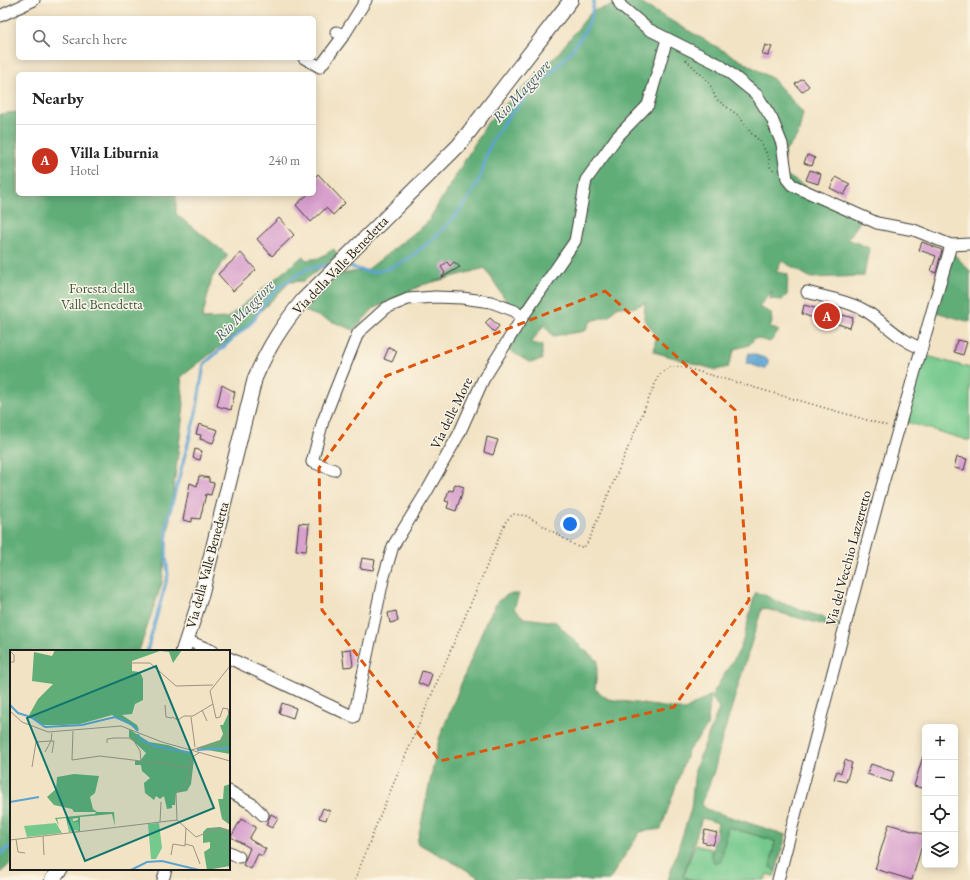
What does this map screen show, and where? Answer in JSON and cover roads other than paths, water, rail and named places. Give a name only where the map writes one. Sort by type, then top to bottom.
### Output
[{"type":"main road","name":"Via della Valle Benedetta","points":[[185,645],[200,596],[255,378],[268,348],[286,321],[303,300],[459,145],[571,0]]},
{"type":"main road","points":[[52,880],[60,870]]},
{"type":"street","points":[[0,16],[34,0]]},
{"type":"street","points":[[306,60],[317,71],[340,33],[366,0]]},
{"type":"street","points":[[618,0],[621,6],[648,29],[720,65],[757,95],[772,119],[779,138],[787,179],[792,185],[877,223],[914,230],[950,245],[970,244]]},
{"type":"street","points":[[334,470],[312,462],[323,421],[358,333],[386,308],[408,298],[462,298],[491,302],[515,311],[522,318],[574,241],[586,180],[617,137],[648,105],[667,39]]},
{"type":"street","name":"Via del Vecchio Lazzeretto","points":[[778,880],[785,862],[807,781],[811,758],[859,586],[899,429],[922,348],[928,336],[950,245]]},
{"type":"street","points":[[807,292],[859,308],[877,318],[913,346],[922,348]]},
{"type":"street","name":"Via delle More","points":[[230,658],[354,717],[383,580],[393,546],[427,491],[459,434],[484,380],[522,318]]},
{"type":"street","points":[[185,645],[208,650]]},
{"type":"street","points":[[230,792],[252,804],[263,815]]},
{"type":"street","points":[[163,880],[166,870]]},
{"type":"water","points":[[749,353],[768,359],[768,365],[765,369],[746,363]]},
{"type":"waterway","name":"Rio Maggiore","points":[[345,265],[370,272],[389,268],[405,260],[437,235],[464,205],[474,189],[481,175],[488,149],[506,120],[573,49],[590,21],[594,0]]},
{"type":"waterway","name":"Rio Maggiore","points":[[147,650],[168,575],[166,554],[167,523],[196,413],[204,364],[253,321],[265,302],[281,285],[309,268],[330,265]]},
{"type":"waterway","name":"Rio Maggiore","points":[[0,854],[10,847]]},
{"type":"place","name":"Villa Liburnia","points":[[827,316]]},
{"type":"park label","name":"Foresta della Valle Benedetta","points":[[102,296]]}]
